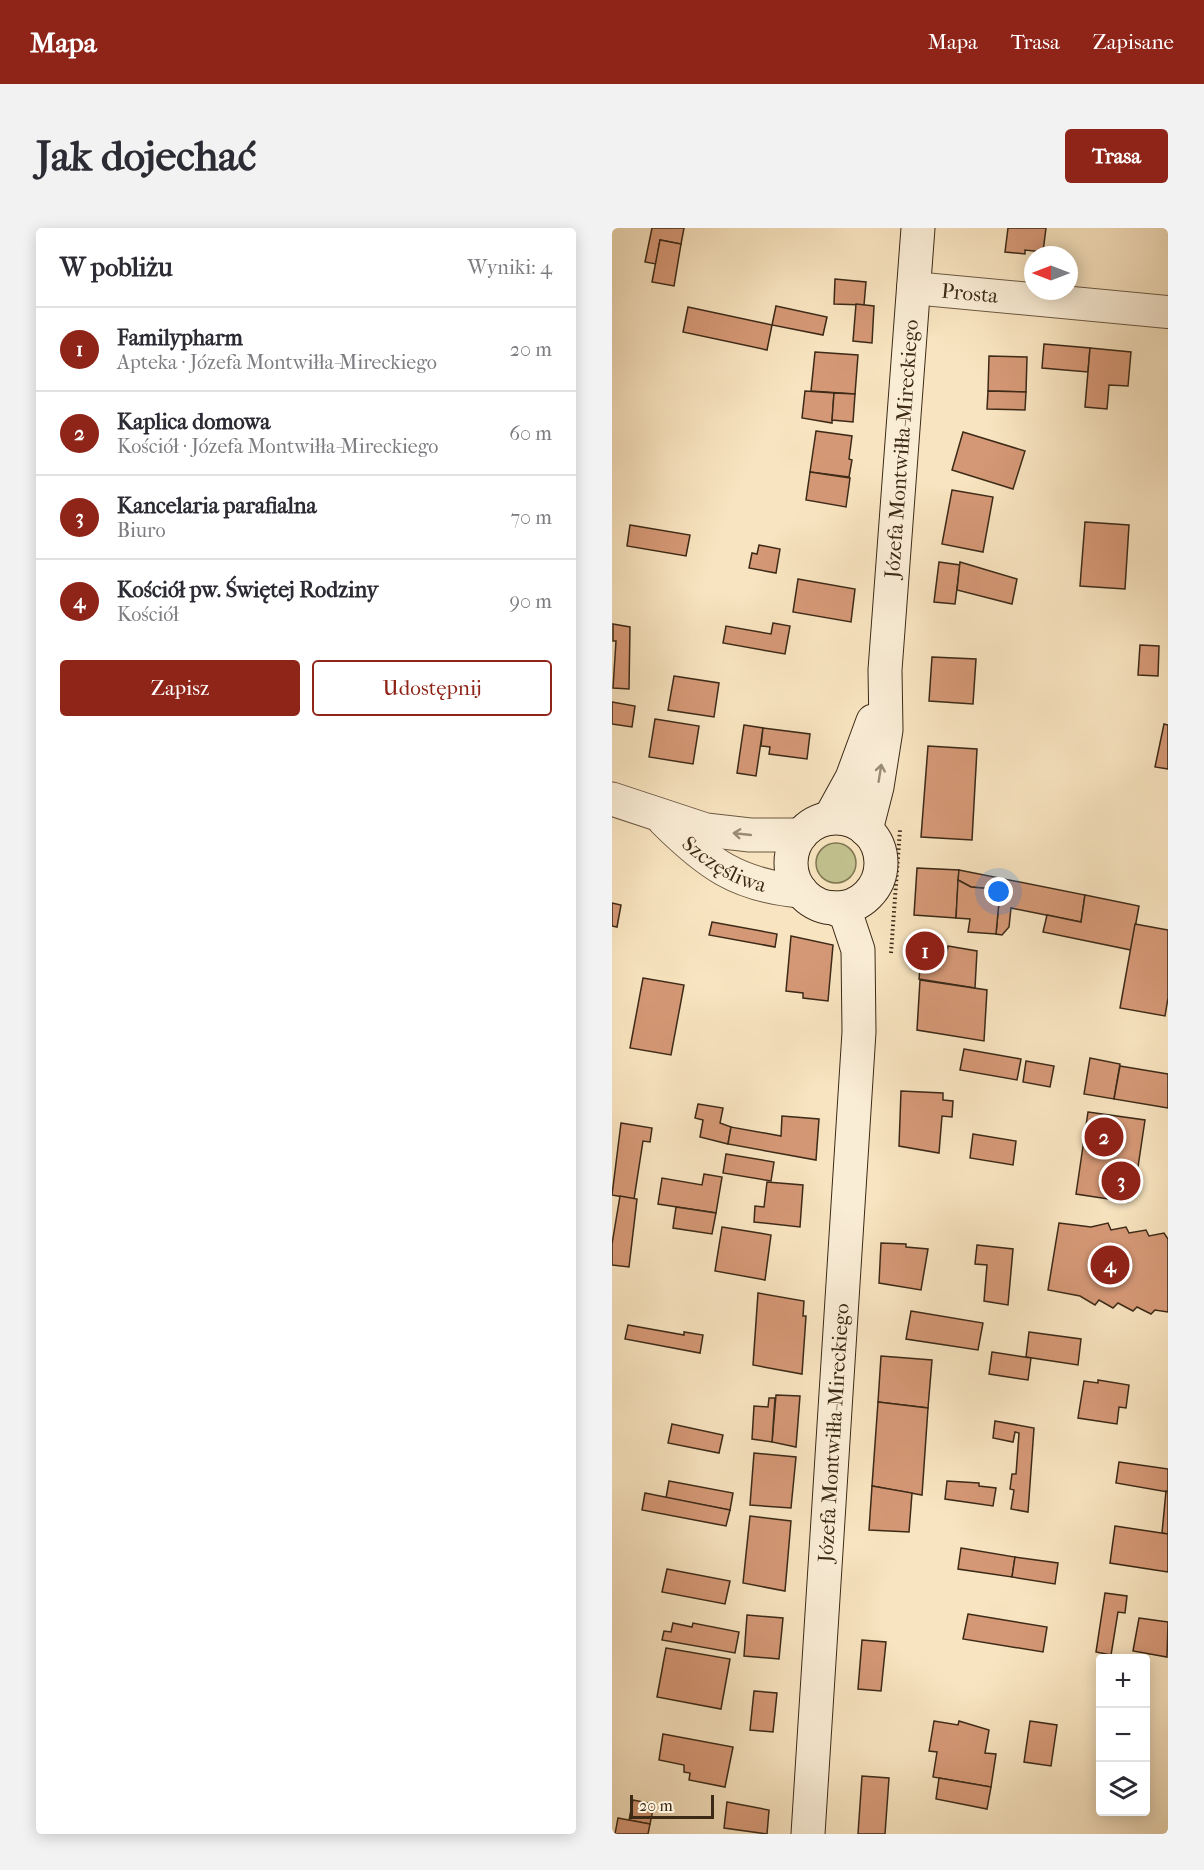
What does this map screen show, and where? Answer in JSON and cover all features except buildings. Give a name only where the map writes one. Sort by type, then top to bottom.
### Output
[{"type":"main road","name":"Józefa Montwiłła-Mireckiego","points":[[866,830],[877,788],[886,730],[885,670],[918,228]]},
{"type":"main road","name":"Józefa Montwiłła-Mireckiego","points":[[830,818],[852,777],[871,727],[885,670]]},
{"type":"main road","name":"Szczęśliwa","points":[[612,799],[638,805],[660,817],[706,830],[750,835],[801,835]]},
{"type":"main road","name":"Szczęśliwa","points":[[660,817],[710,863],[761,884],[801,891]]},
{"type":"main road","points":[[830,818],[856,822],[866,830],[875,841],[880,854],[879,875],[870,893],[848,907],[834,908],[810,900],[801,891],[794,878],[791,863],[794,849],[801,835],[819,822],[830,818]]},
{"type":"main road","name":"Józefa Montwiłła-Mireckiego","points":[[859,1032],[866,985],[863,911],[870,893]]},
{"type":"main road","name":"Józefa Montwiłła-Mireckiego","points":[[808,1834],[859,1032],[858,950],[846,915],[834,908]]},
{"type":"street","name":"Prosta","points":[[914,288],[1168,312]]},
{"type":"green space","points":[[836,843],[844,844],[850,849],[855,855],[855,871],[850,877],[844,882],[836,883],[828,882],[822,877],[817,871],[816,863],[817,855],[822,849],[828,844]]},
{"type":"place","name":"Familypharm","points":[[925,951]]},
{"type":"place","name":"Kaplica domowa","points":[[1104,1137]]},
{"type":"place","name":"Kancelaria parafialna","points":[[1121,1181]]},
{"type":"place","name":"Kościół pw. Świętej Rodziny","points":[[1110,1265]]}]
